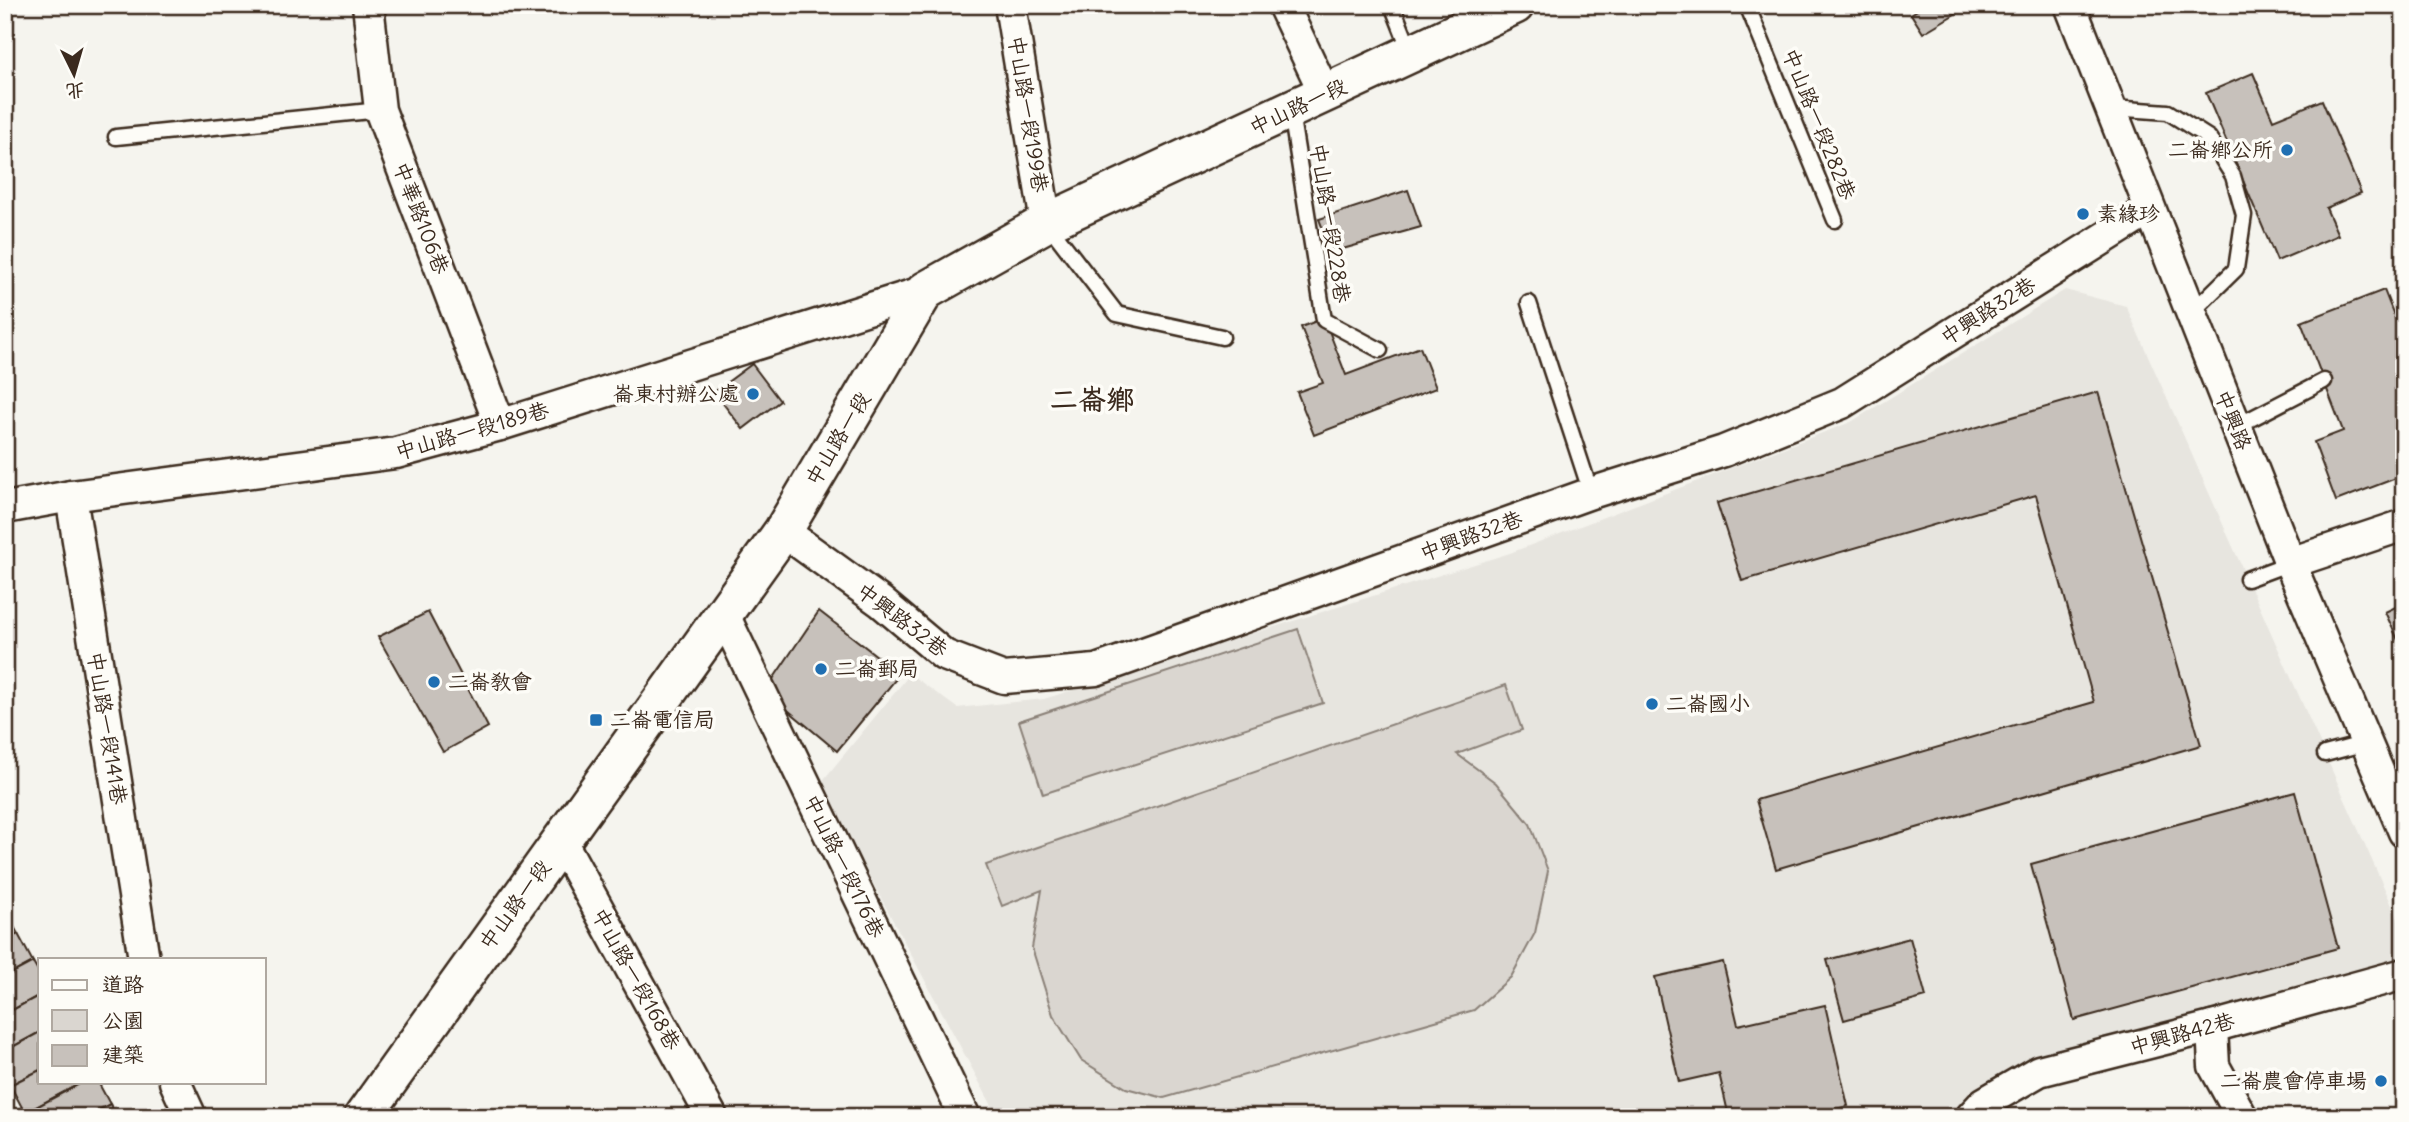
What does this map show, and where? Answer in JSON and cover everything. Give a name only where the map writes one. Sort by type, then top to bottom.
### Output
[{"type":"street","name":"中華路106巷","points":[[368,5],[380,110],[500,425]]},
{"type":"street","name":"中山路一段199巷","points":[[1010,5],[1046,223]]},
{"type":"street","points":[[1283,5],[1325,94]]},
{"type":"street","name":"中山路一段","points":[[363,1117],[783,531],[925,291],[1046,223],[1516,5]]},
{"type":"street","name":"中興路","points":[[2070,5],[2235,427],[2404,832]]},
{"type":"street","name":"中興路32巷","points":[[783,531],[881,602],[944,655],[1004,678],[1096,670],[1591,494],[1724,451],[1842,402],[2149,210]]},
{"type":"street","name":"中山路一段189巷","points":[[5,508],[71,496],[396,453],[500,425],[925,291]]},
{"type":"street","name":"中山路一段141巷","points":[[71,496],[144,958]]},
{"type":"street","points":[[2290,563],[2404,525]]},
{"type":"street","name":"中山路一段176巷","points":[[724,615],[965,1117]]},
{"type":"street","name":"中山路一段168巷","points":[[561,841],[712,1117]]},
{"type":"street","name":"中興路42巷","points":[[1971,1117],[1983,1103],[2039,1071],[2404,974]]},
{"type":"street","points":[[2212,1027],[2214,1066],[2242,1117]]},
{"type":"street","points":[[176,1084],[191,1117]]},
{"type":"lane","points":[[1392,5],[1411,54]]},
{"type":"lane","name":"中山路一段282巷","points":[[1747,5],[1835,220]]},
{"type":"lane","points":[[2112,108],[2168,112],[2209,138],[2233,176],[2244,215],[2236,270],[2190,314]]},
{"type":"lane","points":[[116,137],[380,110]]},
{"type":"lane","name":"中山路一段228巷","points":[[1290,110],[1324,320],[1380,350]]},
{"type":"lane","points":[[1046,223],[1117,314],[1222,337]]},
{"type":"lane","points":[[1529,303],[1591,494]]},
{"type":"lane","points":[[2235,427],[2324,381]]},
{"type":"lane","points":[[2247,579],[2290,563]]},
{"type":"lane","points":[[2325,754],[2366,743]]},
{"type":"shaded area","name":"二崙國小","points":[[2065,290],[2126,306],[2402,928],[2404,966],[2041,1057],[1979,1086],[1951,1117],[1237,1117],[1232,1106],[1206,1117],[998,1117],[820,784],[910,674],[957,708],[1044,699],[1510,553],[1851,422]]},
{"type":"green space","points":[[1298,629],[1323,703],[1043,794],[1019,721]]},
{"type":"green space","points":[[1506,685],[1522,730],[1457,754],[1496,783],[1530,824],[1548,871],[1535,933],[1511,977],[1474,1010],[1164,1098],[1126,1088],[1081,1060],[1053,1015],[1032,948],[1042,890],[1002,906],[986,865]]},
{"type":"building","points":[[1925,5],[1970,5],[1923,33],[1911,14]]},
{"type":"building","name":"二崙鄉公所","points":[[2253,73],[2273,120],[2322,100],[2361,193],[2326,208],[2338,235],[2277,261],[2206,93]]},
{"type":"building","points":[[1408,190],[1421,227],[1332,252],[1319,219]]},
{"type":"building","points":[[2384,290],[2404,341],[2404,475],[2336,501],[2314,442],[2343,431],[2301,322]]},
{"type":"building","points":[[1324,318],[1346,375],[1420,347],[1436,388],[1314,435],[1297,392],[1323,383],[1301,327]]},
{"type":"building","points":[[752,364],[780,401],[743,429],[714,392]]},
{"type":"building","points":[[2098,392],[2201,745],[1776,869],[1756,800],[2094,702],[2036,495],[1742,581],[1717,503]]},
{"type":"building","points":[[2404,603],[2404,653],[2385,612]]},
{"type":"building","points":[[819,611],[900,674],[837,751],[765,691]]},
{"type":"building","name":"二崙教會","points":[[428,612],[488,727],[443,752],[378,637]]},
{"type":"building","points":[[2295,792],[2338,948],[2074,1020],[2031,864]]},
{"type":"building","points":[[5,910],[18,934],[5,941]]},
{"type":"building","points":[[18,934],[33,962],[5,977],[5,941]]},
{"type":"building","points":[[1910,938],[1926,997],[1844,1020],[1827,960]]},
{"type":"building","points":[[33,962],[38,971],[38,996],[5,1014],[5,977]]},
{"type":"building","points":[[1723,962],[1738,1025],[1825,1005],[1848,1106],[1802,1117],[1729,1117],[1719,1073],[1679,1082],[1655,977]]},
{"type":"building","points":[[38,996],[38,1033],[5,1051],[5,1014]]},
{"type":"building","points":[[38,1033],[38,1071],[10,1085],[5,1077],[5,1051]]},
{"type":"building","points":[[38,1071],[38,1084],[79,1084],[25,1113],[10,1085]]},
{"type":"building","points":[[79,1084],[99,1084],[110,1104],[86,1117],[26,1117],[25,1113]]},
{"type":"building","points":[[110,1104],[117,1117],[86,1117]]},
{"type":"place","name":"二崙鄉公所","points":[[2287,150]]},
{"type":"place","name":"素緣珍","points":[[2083,214]]},
{"type":"place","name":"崙東村辦公處","points":[[753,394]]},
{"type":"place","name":"二崙郵局","points":[[821,669]]},
{"type":"place","name":"二崙教會","points":[[434,682]]},
{"type":"place","name":"二崙國小","points":[[1652,704]]},
{"type":"place","name":"二崙電信局","points":[[596,720]]},
{"type":"place","name":"二崙農會停車場","points":[[2381,1081]]},
{"type":"district","name":"二崙鄉","points":[[1092,399]]}]
